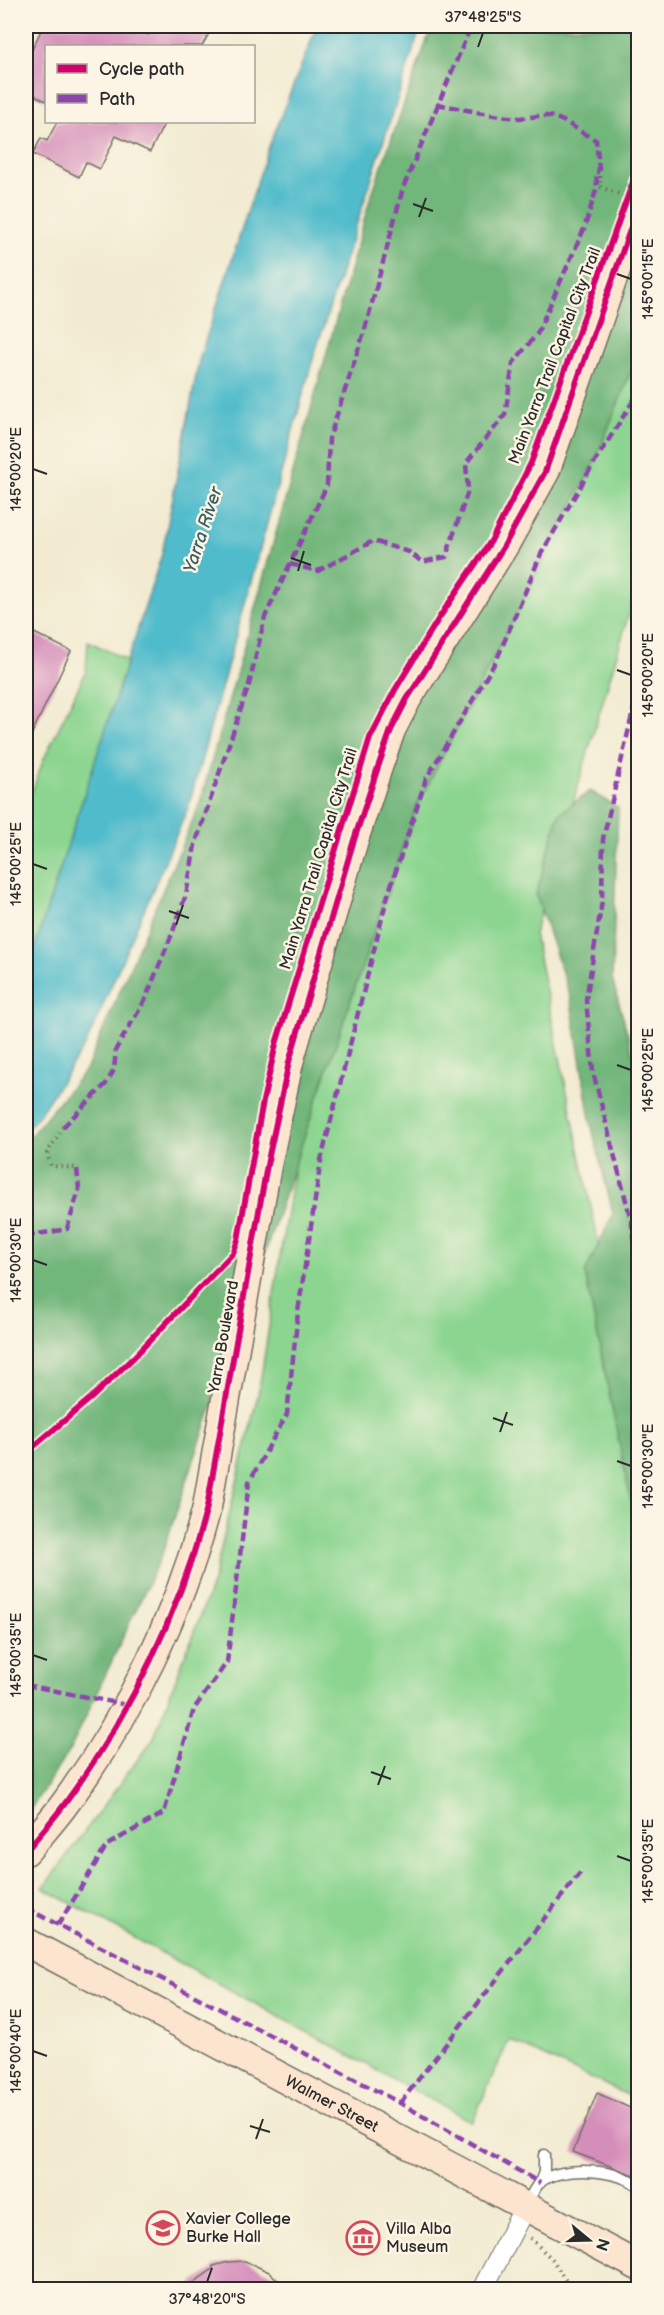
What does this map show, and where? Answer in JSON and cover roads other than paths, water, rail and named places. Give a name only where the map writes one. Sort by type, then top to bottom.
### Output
[{"type":"street","name":"Yarra Boulevard","points":[[26,1851],[66,1803],[127,1705],[157,1650],[196,1548],[207,1507],[267,1165],[289,1062],[357,832],[391,730],[407,699],[504,546],[545,472],[633,202]]},
{"type":"street","name":"Walmer Street","points":[[26,1942],[520,2218],[639,2266]]},
{"type":"street","points":[[482,2289],[520,2218]]},
{"type":"lane","points":[[520,2218],[544,2172],[544,2155]]},
{"type":"lane","points":[[540,2182],[558,2174],[584,2171],[608,2172],[639,2186]]},
{"type":"water","name":"Yarra River","points":[[317,26],[421,26],[312,362],[188,808],[87,1042],[39,1115],[26,1130],[26,971],[162,554],[199,360],[268,149]]},
{"type":"place","name":"Xavier College Burke Hall","points":[[163,2228]]},
{"type":"place","name":"Villa Alba Museum","points":[[363,2238]]}]
